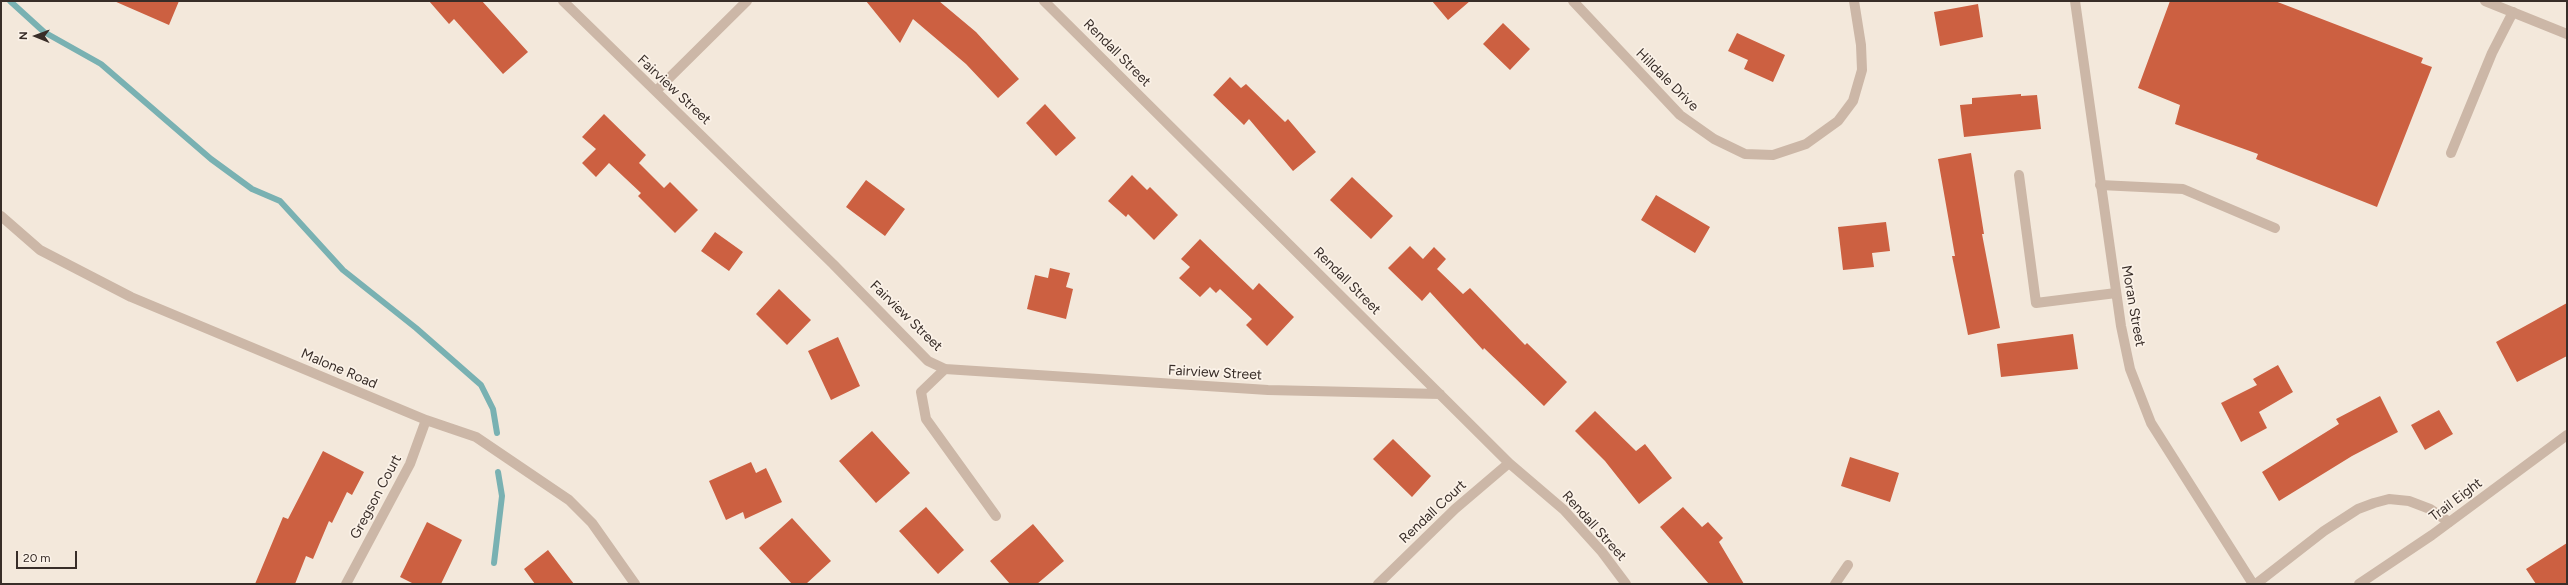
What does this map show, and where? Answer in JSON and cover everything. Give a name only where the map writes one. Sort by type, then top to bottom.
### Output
[{"type":"street","name":"Fairview Street","points":[[563,1],[834,264],[928,361],[945,369],[1268,390],[1440,394]]},
{"type":"street","points":[[656,91],[748,1]]},
{"type":"street","name":"Rendall Street","points":[[1044,1],[1509,463],[1564,510],[1602,552],[1626,584]]},
{"type":"street","name":"Hilldale Drive","points":[[1573,1],[1680,115],[1714,139],[1745,154],[1773,155],[1806,144],[1838,121],[1853,101],[1862,70],[1861,45],[1854,1]]},
{"type":"street","name":"Moran Street","points":[[2075,1],[2116,293],[2130,369],[2151,423],[2255,584]]},
{"type":"street","points":[[2485,1],[2567,34]]},
{"type":"street","points":[[2451,153],[2492,53],[2513,12]]},
{"type":"street","points":[[2019,175],[2036,303],[2116,293]]},
{"type":"street","points":[[2100,185],[2183,189],[2275,228]]},
{"type":"street","name":"Malone Road","points":[[1,216],[40,250],[131,297],[426,420],[476,437],[553,487],[570,500],[592,524],[635,584]]},
{"type":"street","points":[[945,369],[921,392],[926,419],[996,516]]},
{"type":"street","name":"Gregson Court","points":[[346,584],[410,464],[426,420]]},
{"type":"street","name":"Trail Eight","points":[[2359,584],[2449,522],[2567,435]]},
{"type":"street","name":"Rendall Court","points":[[1378,584],[1455,509],[1509,463]]},
{"type":"street","points":[[2255,584],[2324,531],[2358,509],[2374,503],[2390,499],[2409,501],[2430,508],[2449,522]]},
{"type":"street","points":[[1835,584],[1848,565]]},
{"type":"building","points":[[114,1],[179,1],[169,25]]},
{"type":"building","points":[[429,1],[482,1],[528,52],[503,74],[454,19],[449,24]]},
{"type":"building","points":[[866,1],[939,1],[976,32],[1019,79],[998,98],[966,64],[913,19],[900,43]]},
{"type":"building","points":[[1432,1],[1470,1],[1448,20]]},
{"type":"building","points":[[2170,1],[2275,1],[2423,58],[2421,63],[2432,67],[2377,207],[2256,159],[2258,154],[2175,124],[2180,105],[2138,88]]},
{"type":"building","points":[[1978,4],[1983,37],[1940,46],[1934,12]]},
{"type":"building","points":[[1503,23],[1530,49],[1510,70],[1483,44]]},
{"type":"building","points":[[1737,33],[1785,55],[1773,82],[1744,69],[1748,60],[1728,51]]},
{"type":"building","points":[[1230,77],[1241,88],[1246,84],[1285,122],[1288,119],[1316,152],[1293,171],[1249,119],[1244,125],[1213,95]]},
{"type":"building","points":[[2021,94],[2021,96],[2037,95],[2041,129],[1964,137],[1960,105],[1972,104],[1972,98]]},
{"type":"building","points":[[1045,104],[1076,138],[1056,156],[1026,123]]},
{"type":"building","points":[[604,114],[646,155],[639,163],[664,188],[670,182],[698,210],[675,233],[638,196],[641,193],[609,163],[596,177],[582,163],[596,149],[582,137]]},
{"type":"building","points":[[1971,153],[1984,234],[1982,234],[2000,328],[1968,335],[1952,256],[1955,256],[1938,159]]},
{"type":"building","points":[[1132,175],[1147,190],[1150,187],[1178,215],[1154,240],[1128,214],[1126,217],[1108,201]]},
{"type":"building","points":[[1352,177],[1393,216],[1371,239],[1330,200]]},
{"type":"building","points":[[866,180],[905,209],[885,236],[846,207]]},
{"type":"building","points":[[1656,195],[1710,227],[1695,253],[1641,220]]},
{"type":"building","points":[[1886,222],[1890,251],[1872,253],[1874,267],[1843,270],[1838,227]]},
{"type":"building","points":[[715,232],[743,252],[729,271],[701,251]]},
{"type":"building","points":[[1200,239],[1253,290],[1259,283],[1294,317],[1267,346],[1246,325],[1252,319],[1220,289],[1216,293],[1210,287],[1200,297],[1179,278],[1190,267],[1181,259]]},
{"type":"building","points":[[1410,246],[1423,259],[1434,247],[1446,259],[1437,269],[1463,294],[1470,288],[1525,345],[1527,343],[1567,382],[1544,406],[1484,348],[1483,350],[1430,292],[1422,301],[1388,268]]},
{"type":"building","points":[[1050,268],[1070,273],[1066,287],[1073,289],[1066,319],[1027,309],[1035,275],[1048,278]]},
{"type":"building","points":[[779,289],[811,320],[787,345],[756,314]]},
{"type":"building","points":[[2567,303],[2567,356],[2517,382],[2496,342]]},
{"type":"building","points":[[2073,334],[2078,369],[2001,377],[1997,344]]},
{"type":"building","points":[[838,337],[860,386],[831,400],[808,351]]},
{"type":"building","points":[[2278,365],[2293,392],[2259,412],[2267,428],[2241,442],[2221,403],[2257,385],[2253,379]]},
{"type":"building","points":[[2380,396],[2398,432],[2352,456],[2279,501],[2262,472],[2339,424],[2336,419]]},
{"type":"building","points":[[2439,410],[2453,434],[2425,450],[2411,425]]},
{"type":"building","points":[[1595,411],[1636,451],[1645,444],[1672,478],[1639,504],[1605,461],[1575,431]]},
{"type":"building","points":[[872,431],[910,473],[876,503],[839,461]]},
{"type":"building","points":[[1393,439],[1431,476],[1412,497],[1373,459]]},
{"type":"building","points":[[323,451],[364,472],[352,495],[347,492],[332,523],[329,521],[313,559],[306,556],[295,584],[255,584],[283,517],[288,519]]},
{"type":"building","points":[[1850,457],[1899,473],[1890,502],[1841,486]]},
{"type":"building","points":[[751,462],[756,473],[766,468],[782,502],[745,519],[743,512],[726,520],[709,481]]},
{"type":"building","points":[[926,507],[964,550],[938,574],[899,531]]},
{"type":"building","points":[[1683,507],[1702,527],[1708,522],[1723,538],[1719,542],[1744,584],[1709,584],[1660,527]]},
{"type":"building","points":[[792,518],[831,561],[806,584],[792,584],[759,548]]},
{"type":"building","points":[[427,522],[462,540],[441,584],[414,584],[400,577]]},
{"type":"building","points":[[1033,524],[1064,561],[1037,584],[1010,584],[990,561]]},
{"type":"building","points":[[2567,543],[2567,584],[2536,584],[2526,569]]},
{"type":"building","points":[[548,550],[574,584],[535,584],[524,569]]},
{"type":"waterway","points":[[10,1],[44,32],[101,64],[211,159],[252,189],[280,201],[343,270],[416,328],[481,385],[493,409],[497,433]]},
{"type":"waterway","points":[[494,563],[502,496],[498,472]]}]
